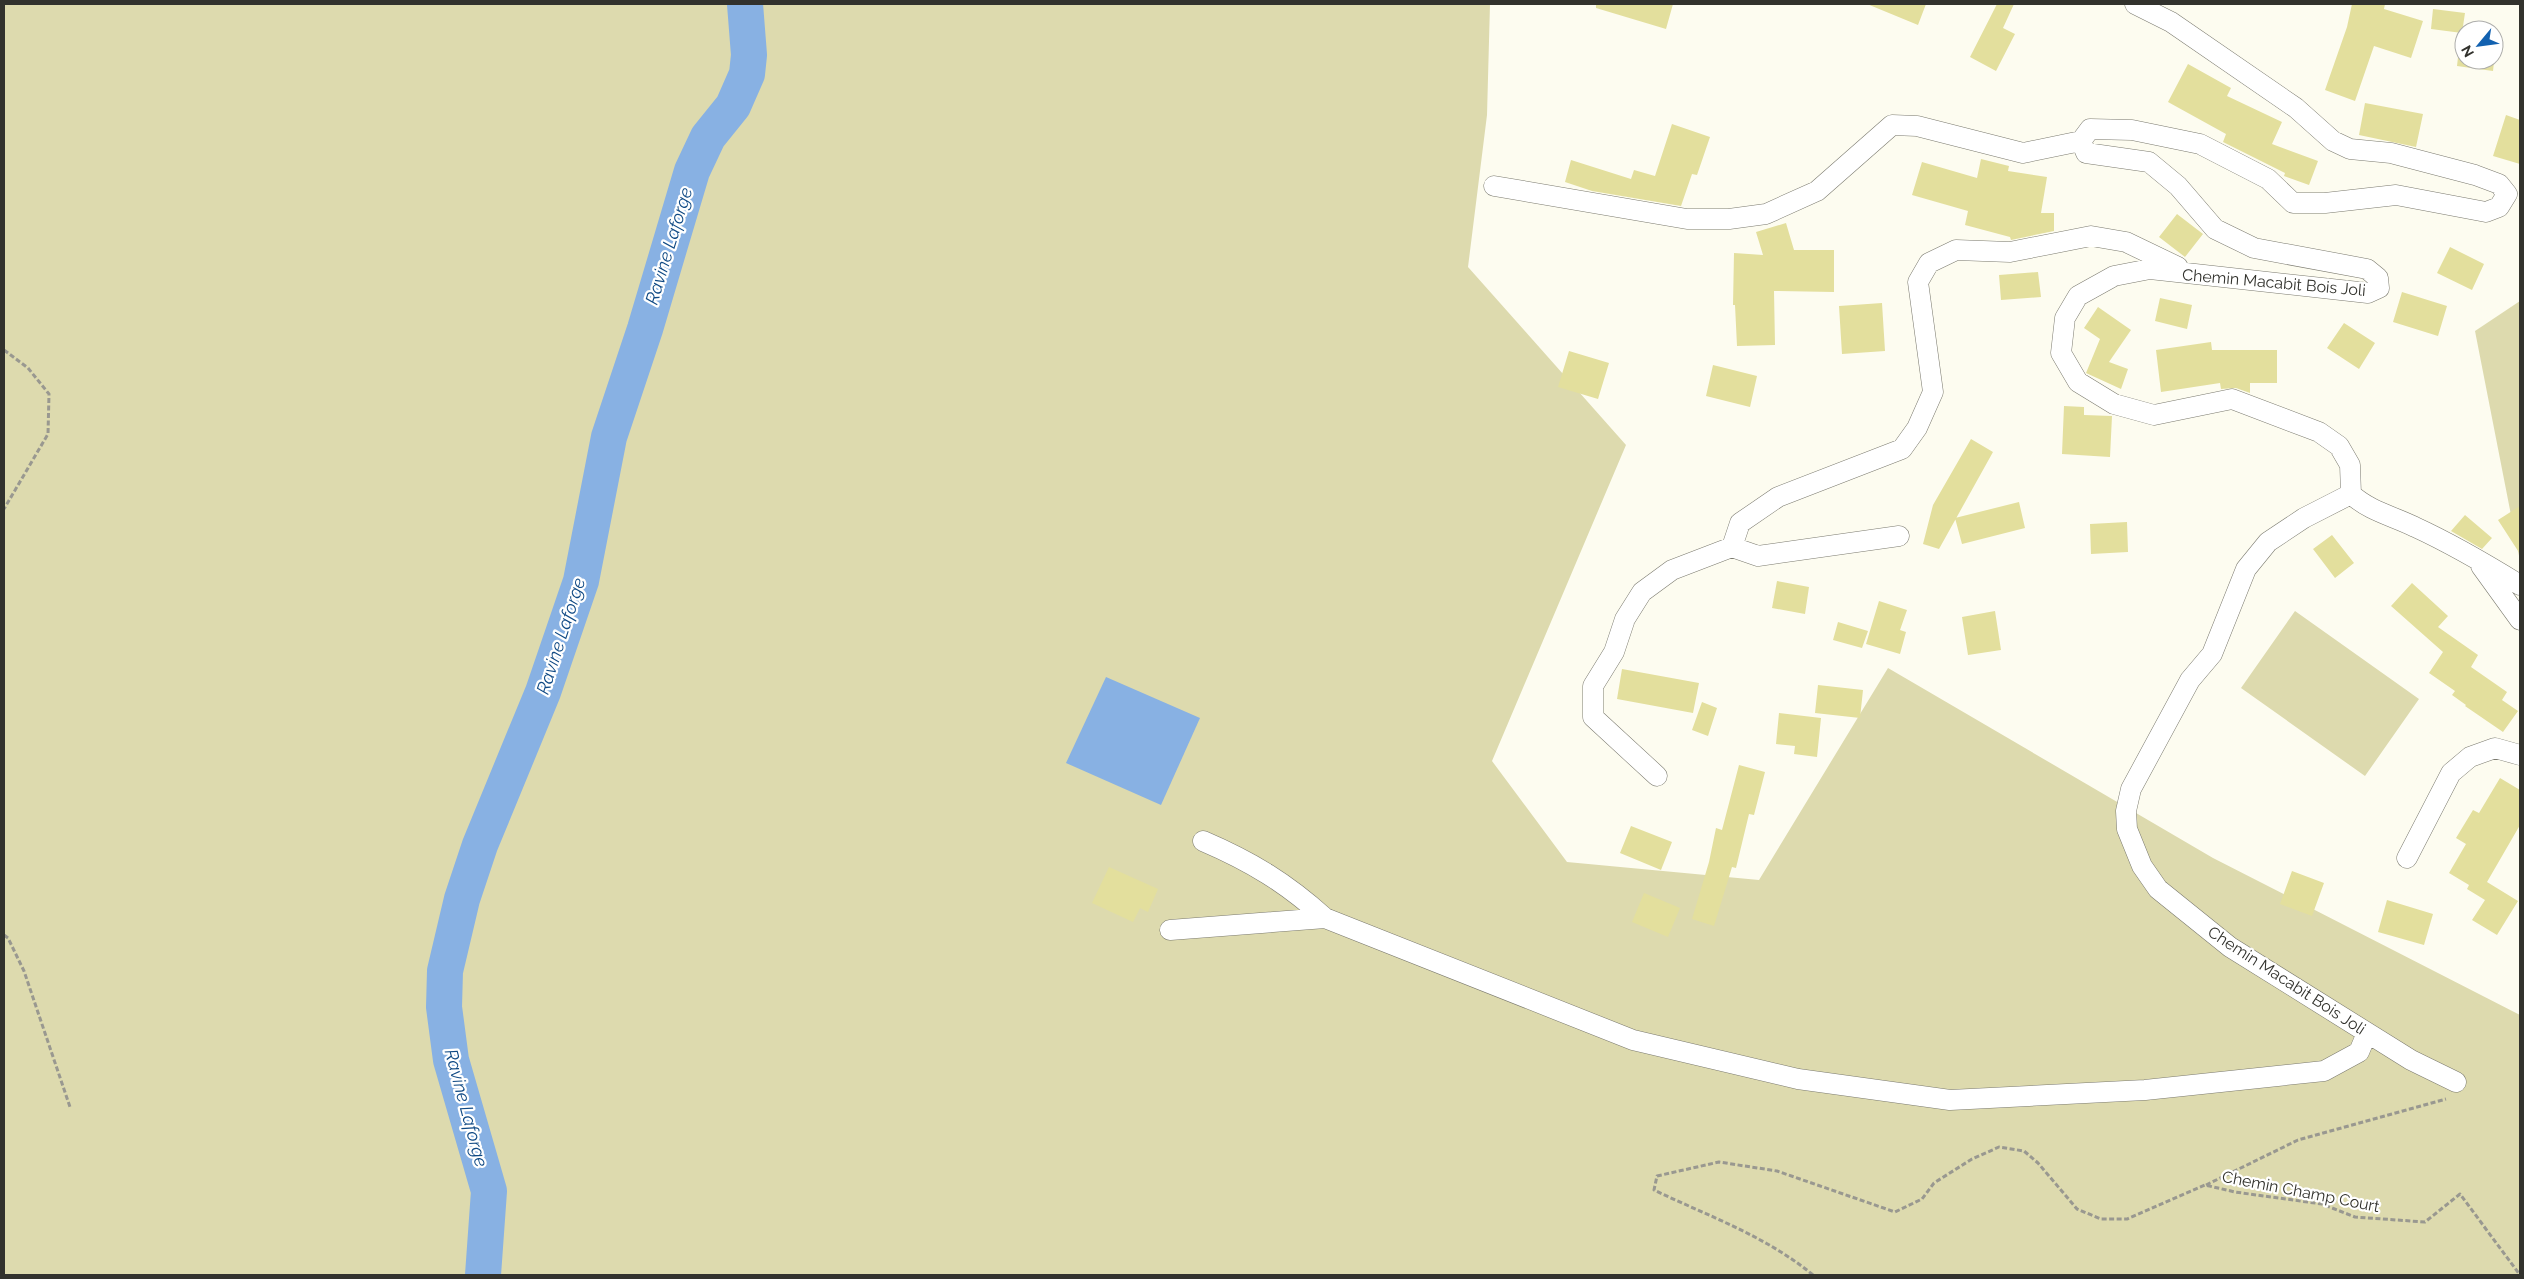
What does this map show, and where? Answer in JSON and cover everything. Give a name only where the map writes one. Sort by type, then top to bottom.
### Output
[{"type":"street","points":[[1494,186],[1688,219],[1729,219],[1766,214],[1817,191],[1892,125],[1917,126],[2023,153],[2081,141],[2090,129],[2132,130],[2200,144],[2268,179],[2293,203],[2325,203],[2396,195],[2486,212],[2500,207],[2507,194],[2499,184],[2475,175],[2391,153],[2350,149],[2333,141],[2280,97],[2171,22],[2135,4]]},
{"type":"street","name":"Chemin Macabit Bois Joli","points":[[2081,141],[2086,153],[2149,162],[2178,186],[2215,229],[2254,248],[2367,269],[2378,278],[2379,288],[2368,293],[2196,276],[2150,269],[2114,276],[2078,296],[2065,318],[2061,353],[2078,382],[2114,404],[2154,415],[2232,399],[2319,432],[2339,446],[2350,465],[2351,494],[2304,518],[2268,542],[2246,569],[2212,654],[2186,688],[2131,789],[2126,811],[2127,829],[2142,866],[2158,889],[2230,947],[2412,1060],[2456,1082]]},
{"type":"street","points":[[1732,547],[1740,523],[1778,497],[1902,449],[1917,428],[1933,392],[1918,282],[1929,264],[1956,250],[2010,252],[2091,236],[2126,242],[2196,276]]},
{"type":"street","points":[[2351,494],[2361,504],[2414,526],[2476,558],[2520,585]]},
{"type":"street","points":[[1658,776],[1593,717],[1593,686],[1614,652],[1625,619],[1642,592],[1672,570],[1732,547],[1758,556],[1899,536]]},
{"type":"street","points":[[2476,558],[2520,620]]},
{"type":"street","points":[[2407,858],[2451,773],[2470,757],[2495,748],[2520,755]]},
{"type":"street","points":[[1203,841],[1244,859],[1286,885],[1325,918],[1633,1040],[1798,1079],[1950,1100],[2145,1090],[2324,1071],[2359,1052],[2367,1033]]},
{"type":"street","points":[[1170,930],[1325,918]]},
{"type":"path","points":[[4,350],[28,368],[49,394],[48,434],[4,509]]},
{"type":"path","points":[[4,935],[8,938],[24,971],[70,1107]]},
{"type":"path","points":[[2205,1185],[2298,1140],[2455,1096],[2460,1090],[2456,1082]]},
{"type":"path","name":"Chemin Champ Court","points":[[1813,1275],[1760,1240],[1731,1224],[1704,1214],[1654,1190],[1657,1176],[1719,1162],[1777,1171],[1895,1212],[1922,1199],[1934,1183],[1972,1159],[1999,1147],[2024,1151],[2038,1163],[2077,1209],[2101,1219],[2127,1218],[2205,1185],[2235,1192],[2322,1204],[2355,1217],[2425,1222],[2460,1194],[2520,1275]]},
{"type":"shaded area","points":[[4,4],[1490,4],[1487,115],[1468,267],[1626,445],[1492,761],[1567,862],[1759,880],[1888,668],[2213,858],[2520,1015],[2520,1275],[4,1275]]},
{"type":"shaded area","points":[[2520,301],[2520,561],[2475,331]]},
{"type":"shaded area","points":[[2295,611],[2419,699],[2365,776],[2241,688]]},
{"type":"water","points":[[1106,677],[1200,718],[1161,805],[1066,763]]},
{"type":"building","points":[[1596,4],[1673,4],[1666,29],[1596,8]]},
{"type":"building","points":[[1867,4],[1926,4],[1918,25]]},
{"type":"building","points":[[1997,4],[2014,4],[2003,28],[2015,34],[1996,71],[1970,57]]},
{"type":"building","points":[[2352,4],[2385,4],[2384,9],[2423,21],[2411,58],[2374,46],[2355,101],[2325,90],[2347,27]]},
{"type":"building","points":[[2433,9],[2465,13],[2464,20],[2454,20],[2454,32],[2431,29]]},
{"type":"building","points":[[2188,64],[2231,88],[2227,96],[2282,122],[2272,144],[2318,161],[2309,185],[2284,176],[2285,173],[2223,142],[2226,134],[2168,102]]},
{"type":"building","points":[[2365,103],[2423,114],[2416,147],[2359,135]]},
{"type":"building","points":[[2506,115],[2520,120],[2520,164],[2493,156]]},
{"type":"building","points":[[1672,124],[1710,137],[1697,175],[1692,174],[1681,206],[1592,191],[1565,182],[1571,160],[1631,179],[1634,170],[1655,176]]},
{"type":"building","points":[[1981,159],[2009,166],[2008,171],[2047,177],[2041,213],[2054,213],[2054,231],[2011,240],[2010,237],[1965,225],[1968,211],[1912,195],[1922,162],[1977,178]]},
{"type":"building","points":[[2177,214],[2203,234],[2185,257],[2159,237]]},
{"type":"building","points":[[1786,223],[1794,250],[1834,250],[1834,292],[1774,291],[1775,345],[1737,346],[1735,305],[1733,305],[1734,253],[1763,255],[1756,232]]},
{"type":"building","points":[[2450,247],[2484,264],[2472,290],[2437,273]]},
{"type":"building","points":[[2038,272],[2041,297],[2001,300],[1999,275]]},
{"type":"building","points":[[2402,292],[2447,306],[2438,336],[2393,322]]},
{"type":"building","points":[[2160,298],[2192,305],[2187,329],[2155,321]]},
{"type":"building","points":[[1882,303],[1885,351],[1842,354],[1839,306]]},
{"type":"building","points":[[2098,307],[2131,330],[2109,362],[2128,369],[2121,389],[2086,373],[2100,339],[2084,328]]},
{"type":"building","points":[[2344,323],[2375,343],[2359,369],[2327,348]]},
{"type":"building","points":[[2211,342],[2212,350],[2277,350],[2277,383],[2250,383],[2250,393],[2236,388],[2221,389],[2220,383],[2161,392],[2156,350]]},
{"type":"building","points":[[1569,351],[1609,363],[1598,399],[1558,387]]},
{"type":"building","points":[[1713,365],[1757,376],[1750,407],[1706,396]]},
{"type":"building","points":[[2064,406],[2084,407],[2084,415],[2112,416],[2110,457],[2062,454]]},
{"type":"building","points":[[1971,439],[1993,452],[1939,549],[1923,544],[1933,505]]},
{"type":"building","points":[[2019,502],[2025,528],[1962,544],[1955,518]]},
{"type":"building","points":[[2520,506],[2520,554],[2498,520]]},
{"type":"building","points":[[2465,515],[2492,538],[2482,549],[2451,531]]},
{"type":"building","points":[[2127,522],[2128,552],[2091,554],[2090,524]]},
{"type":"building","points":[[2332,535],[2354,563],[2335,578],[2313,549]]},
{"type":"building","points":[[1777,581],[1809,587],[1805,614],[1772,608]]},
{"type":"building","points":[[2412,583],[2448,616],[2438,627],[2478,655],[2471,667],[2507,692],[2502,700],[2518,711],[2503,732],[2465,706],[2452,695],[2455,691],[2429,673],[2443,652],[2391,606]]},
{"type":"building","points":[[1879,601],[1907,610],[1900,630],[1906,632],[1900,654],[1866,644]]},
{"type":"building","points":[[1995,611],[2001,650],[1968,655],[1962,617]]},
{"type":"building","points":[[1838,622],[1868,631],[1862,648],[1833,640]]},
{"type":"building","points":[[1622,669],[1699,683],[1693,713],[1617,699]]},
{"type":"building","points":[[1818,685],[1863,690],[1860,718],[1815,713]]},
{"type":"building","points":[[1702,702],[1717,708],[1708,736],[1692,730]]},
{"type":"building","points":[[1779,713],[1821,718],[1817,757],[1794,754],[1795,746],[1776,744]]},
{"type":"building","points":[[1739,765],[1765,772],[1754,815],[1749,814],[1736,868],[1732,867],[1714,926],[1692,919],[1709,862],[1716,828],[1722,830]]},
{"type":"building","points":[[2500,778],[2520,790],[2520,825],[2487,882],[2518,901],[2497,935],[2472,920],[2485,900],[2467,889],[2469,885],[2449,873],[2466,844],[2456,838],[2473,810],[2479,813]]},
{"type":"building","points":[[1631,826],[1672,842],[1661,870],[1620,853]]},
{"type":"building","points":[[1109,867],[1158,889],[1148,912],[1140,908],[1133,922],[1092,903]]},
{"type":"building","points":[[2292,871],[2324,883],[2312,916],[2280,904]]},
{"type":"building","points":[[1644,893],[1680,908],[1668,937],[1632,922]]},
{"type":"building","points":[[2387,900],[2433,914],[2424,945],[2378,932]]},
{"type":"waterway","name":"Ravine Laforge","points":[[483,1275],[489,1191],[451,1060],[444,1007],[445,971],[462,899],[480,845],[543,692],[581,581],[609,437],[645,329],[692,171],[708,137],[733,106],[747,74],[749,55],[745,4]]}]
